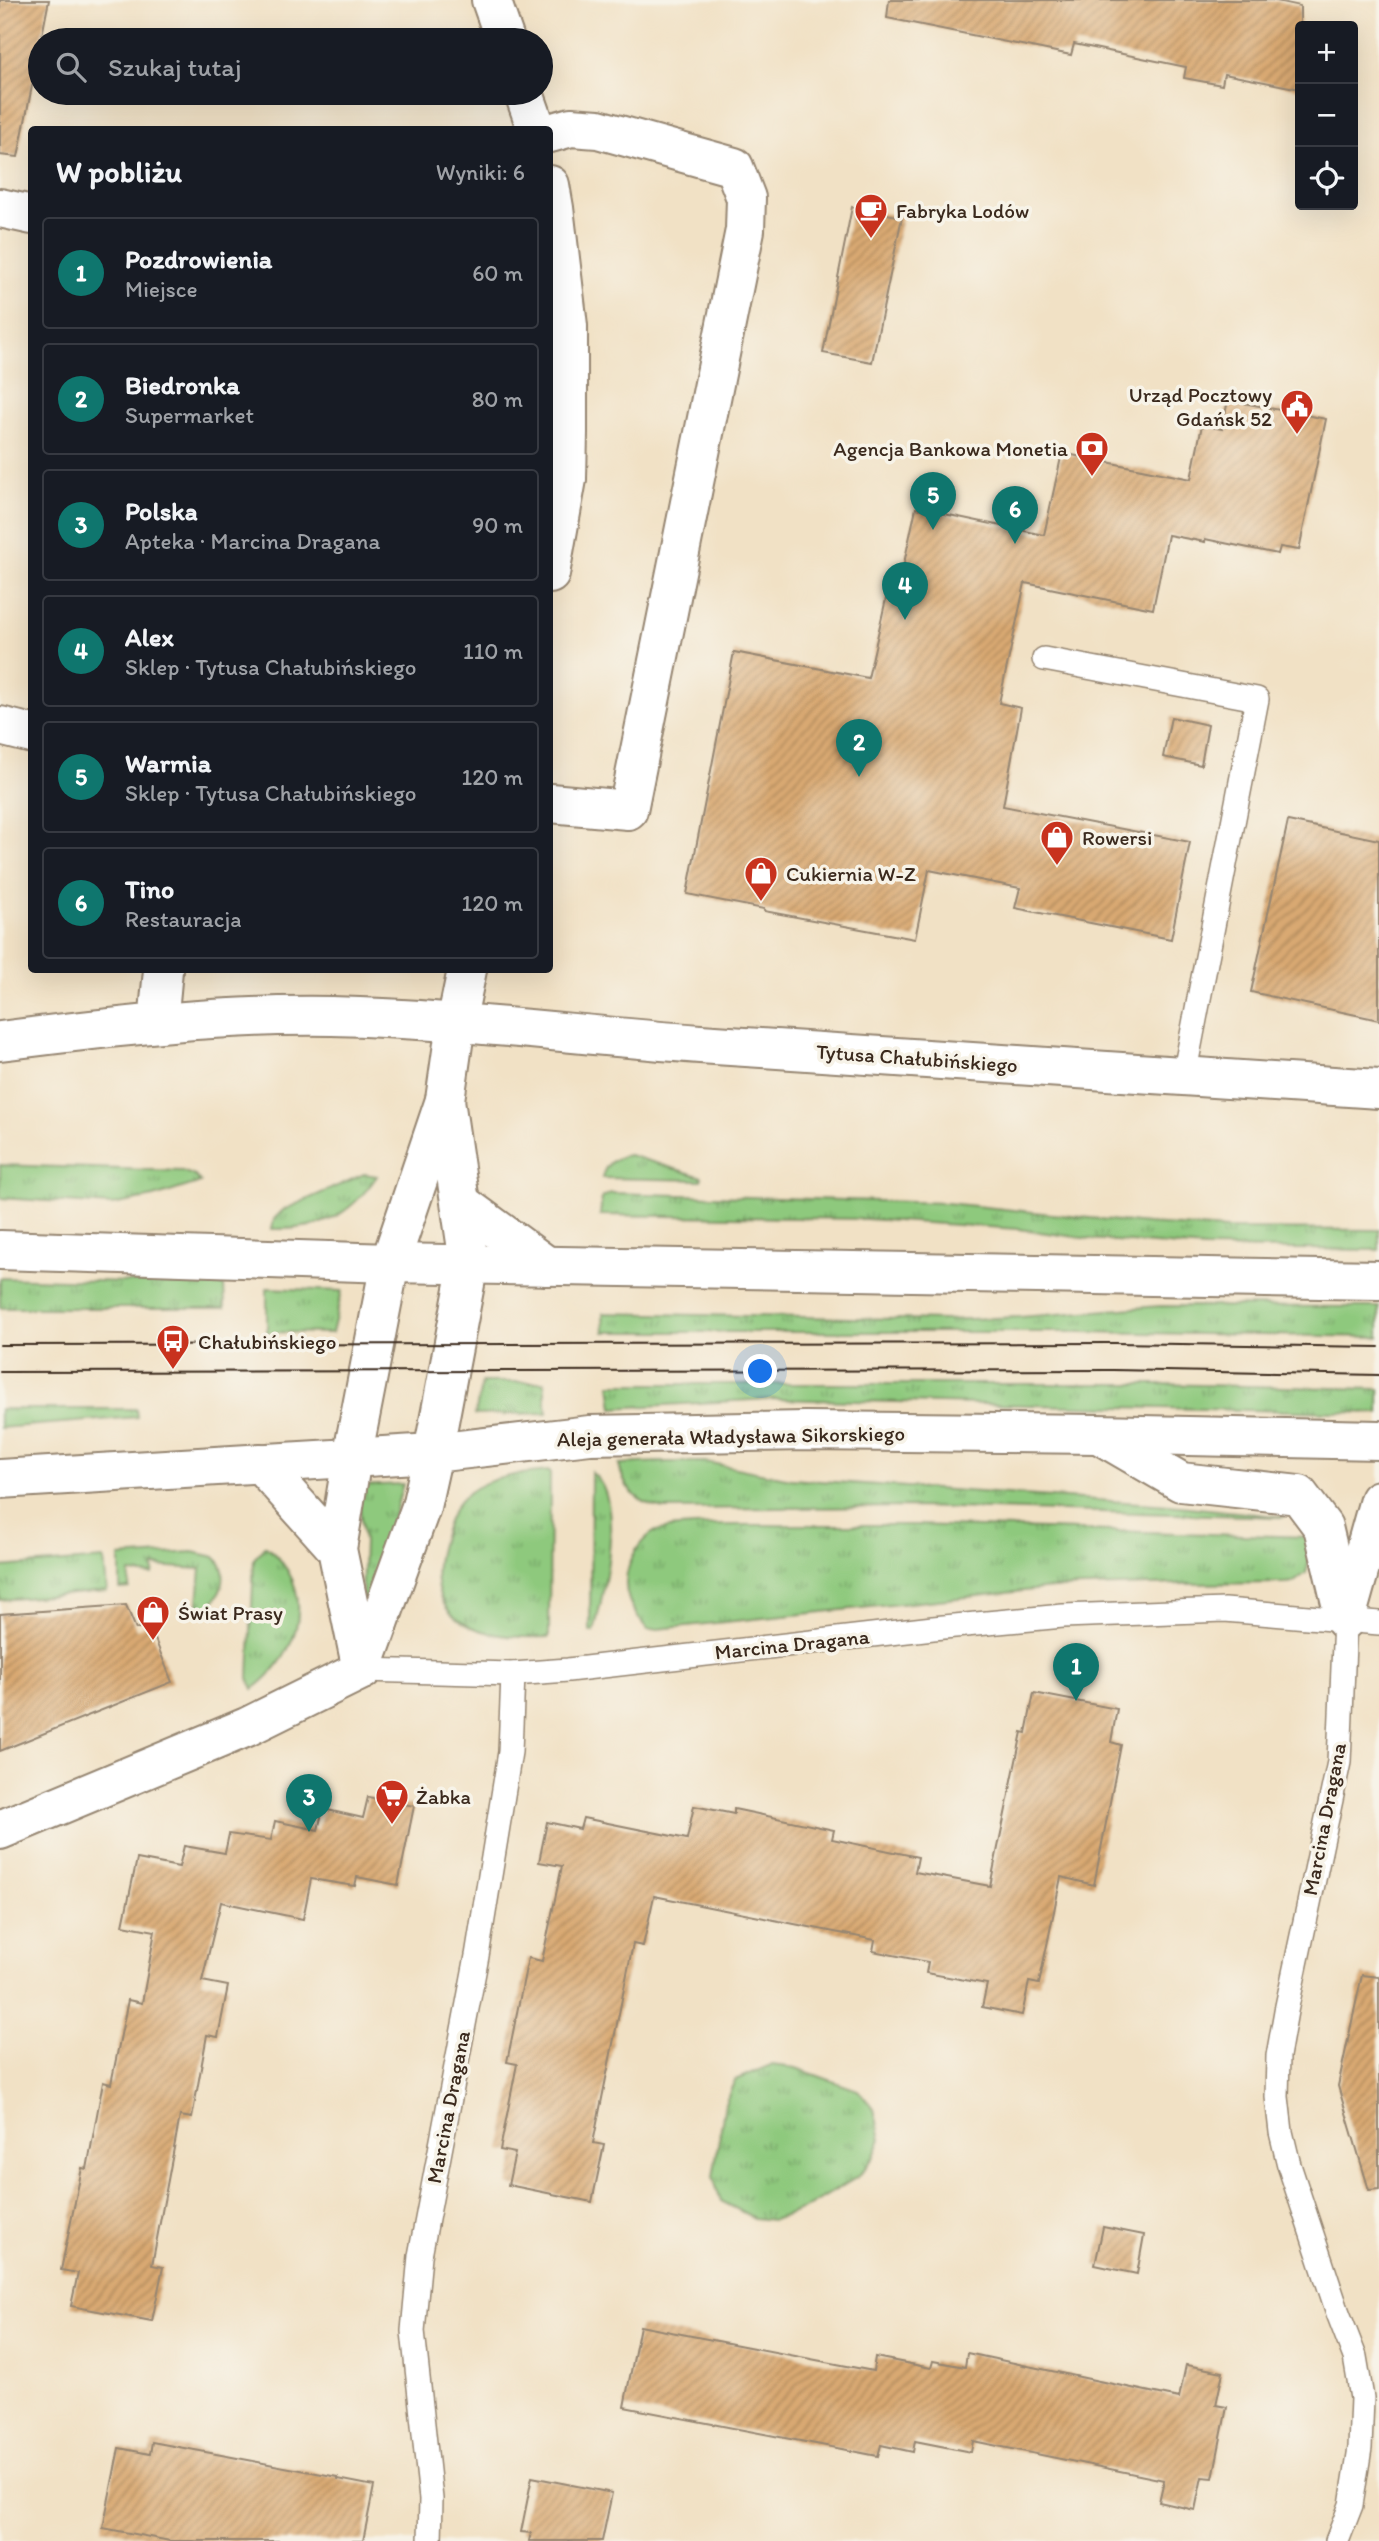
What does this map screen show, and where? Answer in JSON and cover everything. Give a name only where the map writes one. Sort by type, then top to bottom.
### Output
[{"type":"street","points":[[491,0],[501,28]]},
{"type":"street","points":[[528,105],[536,126]]},
{"type":"street","points":[[553,132],[571,127],[598,129],[734,167],[746,198],[745,230],[628,810],[553,803]]},
{"type":"street","points":[[553,202],[567,479],[553,556]]},
{"type":"street","points":[[0,208],[28,214]]},
{"type":"street","points":[[0,726],[28,733]]},
{"type":"street","points":[[158,1023],[163,973]]},
{"type":"street","points":[[362,1671],[337,1549],[390,1263],[445,1100],[466,973]]},
{"type":"street","name":"Tytusa Chałubińskiego","points":[[0,1041],[158,1023],[331,1016],[456,1023],[594,1037],[1379,1089]]},
{"type":"street","points":[[362,1671],[421,1507],[469,1264],[445,1100]]},
{"type":"street","points":[[461,1203],[547,1266]]},
{"type":"street","points":[[0,1250],[390,1263],[1379,1280]]},
{"type":"street","name":"Aleja generała Władysława Sikorskiego","points":[[0,1479],[433,1453],[590,1435],[806,1431],[1379,1440]]},
{"type":"street","points":[[1097,1434],[1181,1482],[1299,1495],[1323,1527],[1362,1621]]},
{"type":"street","points":[[260,1463],[337,1549]]},
{"type":"street","points":[[1362,1621],[1379,1500]]},
{"type":"street","name":"Marcina Dragana","points":[[0,1830],[247,1727],[362,1671]]},
{"type":"lane","points":[[1044,659],[1256,699],[1184,1076]]},
{"type":"lane","name":"Marcina Dragana","points":[[362,1671],[513,1674],[568,1670],[933,1628],[1063,1616],[1225,1610],[1362,1621],[1339,1762],[1278,2056],[1277,2097],[1281,2132],[1289,2165],[1355,2357],[1362,2398],[1360,2448],[1353,2493],[1337,2541]]},
{"type":"lane","name":"Marcina Dragana","points":[[430,2541],[431,2500],[413,2331],[419,2267],[477,1956],[510,1752],[513,1674]]},
{"type":"green space","points":[[629,1155],[702,1177],[701,1180],[602,1178],[611,1162]]},
{"type":"green space","points":[[0,1165],[182,1171],[195,1176],[201,1182],[154,1197],[112,1205],[0,1198]]},
{"type":"green space","points":[[364,1174],[377,1176],[356,1202],[344,1211],[305,1227],[272,1229],[274,1219],[283,1210]]},
{"type":"green space","points":[[611,1193],[947,1203],[1147,1224],[1227,1229],[1379,1230],[1379,1250],[1205,1248],[1090,1239],[1018,1229],[866,1219],[600,1215],[602,1198]]},
{"type":"green space","points":[[0,1278],[224,1285],[225,1308],[0,1308]]},
{"type":"green space","points":[[267,1288],[342,1291],[332,1333],[267,1332]]},
{"type":"green space","points":[[1160,1306],[1379,1307],[1379,1337],[1079,1332],[604,1332],[603,1313],[945,1320]]},
{"type":"green space","points":[[482,1382],[544,1382],[547,1413],[475,1415]]},
{"type":"green space","points":[[610,1384],[1156,1384],[1379,1389],[1379,1413],[769,1399],[613,1408]]},
{"type":"green space","points":[[0,1409],[136,1409],[137,1417],[0,1428]]},
{"type":"green space","points":[[706,1462],[791,1479],[1169,1505],[1285,1517],[915,1507],[664,1509],[640,1499],[628,1488],[619,1464]]},
{"type":"green space","points":[[550,1471],[549,1637],[502,1635],[481,1631],[463,1622],[448,1610],[439,1594],[436,1572],[443,1537],[454,1509],[468,1493],[486,1483],[508,1476]]},
{"type":"green space","points":[[591,1472],[602,1485],[608,1503],[610,1524],[606,1572],[594,1632],[590,1631]]},
{"type":"green space","points":[[403,1484],[369,1607],[362,1599],[364,1542],[357,1486]]},
{"type":"green space","points":[[915,1525],[1308,1537],[1311,1554],[1306,1573],[1294,1582],[1053,1588],[648,1630],[629,1601],[626,1584],[633,1556],[646,1538],[665,1529],[700,1526]]},
{"type":"green space","points":[[265,1546],[282,1562],[293,1580],[298,1599],[298,1619],[293,1638],[283,1657],[270,1674],[253,1689],[249,1678],[254,1559]]},
{"type":"green space","points":[[193,1552],[215,1557],[223,1572],[221,1589],[205,1610],[197,1614],[201,1569],[154,1566],[153,1575],[130,1573],[129,1588],[120,1589],[120,1557]]},
{"type":"green space","points":[[104,1559],[107,1591],[0,1600],[0,1567]]},
{"type":"green space","points":[[771,2065],[796,2068],[858,2090],[874,2109],[881,2139],[873,2158],[859,2176],[804,2209],[773,2220],[754,2218],[721,2201],[713,2177],[725,2103],[735,2080]]},
{"type":"building","points":[[0,0],[49,0],[43,28],[28,28],[28,105],[18,157],[0,155]]},
{"type":"building","points":[[889,0],[1272,0],[1300,6],[1300,21],[1295,21],[1295,88],[1224,74],[1222,85],[1184,78],[1186,67],[1074,44],[1071,55],[887,18]]},
{"type":"building","points":[[852,207],[902,217],[872,362],[823,353]]},
{"type":"building","points":[[1228,400],[1326,419],[1299,550],[1280,547],[1278,554],[1205,539],[1205,542],[1168,535],[1153,609],[1025,583],[999,703],[1021,708],[1003,806],[1190,842],[1171,939],[1015,908],[1020,888],[929,870],[915,939],[687,894],[734,652],[868,678],[888,590],[898,591],[916,508],[1044,535],[1062,453],[1191,479],[1202,425],[1222,429]]},
{"type":"building","points":[[1171,717],[1208,725],[1201,765],[1163,757]]},
{"type":"building","points":[[1288,821],[1379,840],[1379,1020],[1251,992]]},
{"type":"building","points":[[126,1605],[136,1629],[149,1624],[172,1682],[0,1751],[0,1614]]},
{"type":"building","points":[[1034,1693],[1117,1709],[1111,1742],[1121,1745],[1094,1885],[1061,1877],[1039,1984],[1029,1982],[1022,2015],[982,2007],[987,1984],[926,1973],[928,1962],[873,1951],[875,1940],[654,1896],[643,1946],[633,1944],[593,2143],[604,2145],[592,2202],[508,2185],[515,2153],[500,2150],[517,2064],[507,2062],[528,1958],[542,1961],[562,1866],[539,1862],[547,1822],[580,1829],[583,1818],[687,1839],[694,1806],[734,1814],[734,1809],[834,1830],[832,1839],[918,1857],[915,1872],[990,1886],[1022,1732],[1026,1733]]},
{"type":"building","points":[[368,1797],[414,1806],[398,1885],[357,1877],[355,1886],[311,1879],[303,1919],[221,1902],[202,1981],[228,1986],[218,2037],[207,2035],[192,2118],[180,2116],[152,2265],[163,2267],[152,2321],[71,2306],[78,2273],[61,2270],[82,2168],[87,2169],[103,2082],[111,2084],[128,2000],[142,2003],[155,1931],[123,1925],[137,1859],[179,1867],[184,1846],[225,1853],[229,1834],[271,1840],[275,1821],[318,1830],[323,1809],[363,1818]]},
{"type":"building","points":[[1362,1975],[1379,1977],[1379,2189],[1369,2190],[1338,2086]]},
{"type":"building","points":[[1103,2227],[1144,2235],[1137,2274],[1095,2265]]},
{"type":"building","points":[[640,2326],[873,2371],[875,2357],[931,2368],[933,2361],[965,2367],[967,2353],[1179,2398],[1186,2365],[1223,2372],[1216,2405],[1227,2407],[1213,2478],[1202,2477],[1195,2510],[1159,2502],[1164,2480],[973,2441],[971,2452],[915,2441],[913,2452],[881,2445],[878,2456],[624,2407]]},
{"type":"building","points":[[152,2442],[374,2486],[363,2541],[170,2541],[103,2528],[119,2448],[150,2454]]},
{"type":"building","points":[[532,2477],[612,2493],[602,2541],[529,2541],[531,2533],[521,2532]]},
{"type":"tram line","points":[[0,1345],[1114,1343],[1379,1347]]},
{"type":"tram line","points":[[0,1372],[1113,1370],[1379,1375]]},
{"type":"place","name":"Fabryka Lodów","points":[[871,240]]},
{"type":"place","name":"Urząd Pocztowy Gdańsk 52","points":[[1297,436]]},
{"type":"place","name":"Agencja Bankowa Monetia","points":[[1092,478]]},
{"type":"place","name":"Warmia","points":[[933,530]]},
{"type":"place","name":"Tino","points":[[1015,544]]},
{"type":"place","name":"Alex","points":[[905,620]]},
{"type":"place","name":"Biedronka","points":[[859,777]]},
{"type":"place","name":"Rowersi","points":[[1057,867]]},
{"type":"place","name":"Cukiernia W-Z","points":[[761,903]]},
{"type":"place","name":"Chałubińskiego","points":[[173,1371]]},
{"type":"place","name":"Świat Prasy","points":[[153,1642]]},
{"type":"place","name":"Pozdrowienia","points":[[1076,1701]]},
{"type":"place","name":"Żabka","points":[[392,1826]]},
{"type":"place","name":"Polska","points":[[309,1832]]}]
